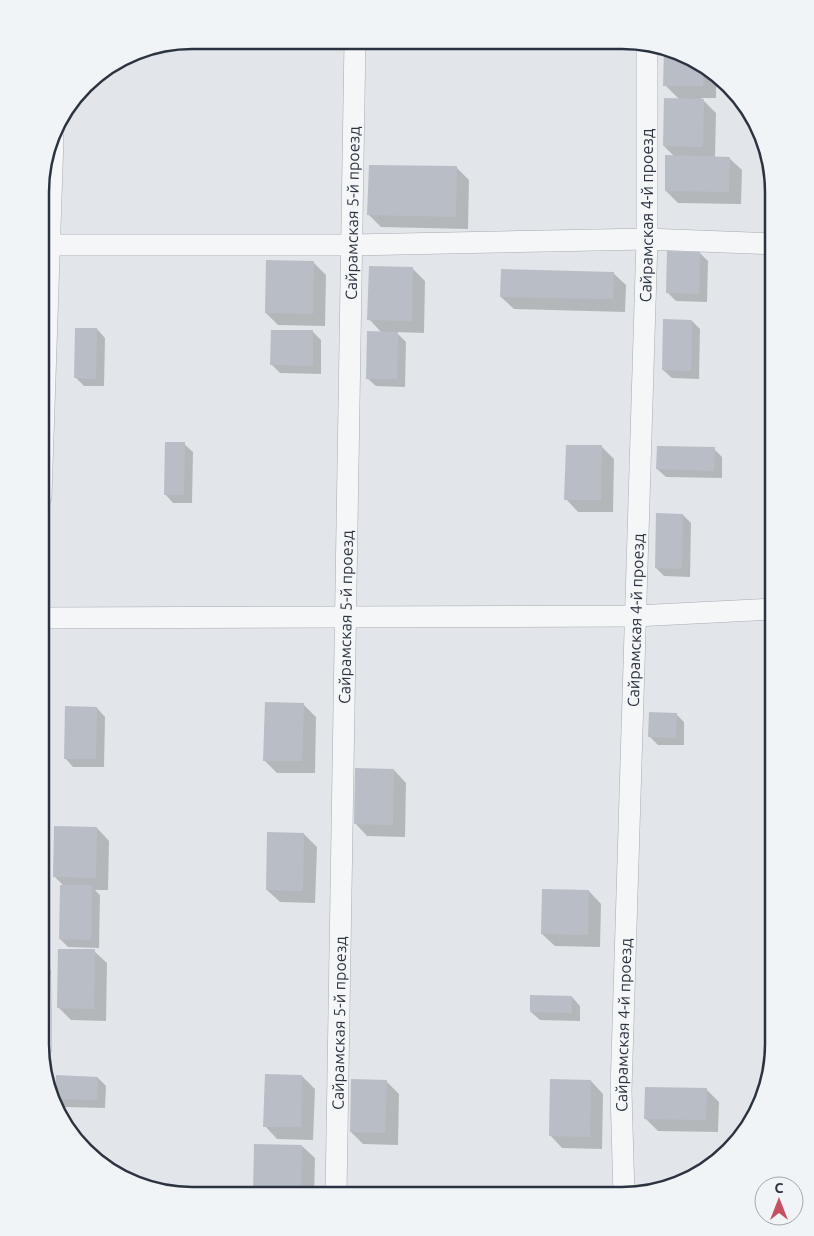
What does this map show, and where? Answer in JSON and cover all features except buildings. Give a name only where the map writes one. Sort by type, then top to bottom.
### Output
[{"type":"street","name":"Сайрамская 5-й проезд","points":[[336,1187],[355,49]]},
{"type":"street","name":"Сайрамская 4-й проезд","points":[[624,1187],[621,1091],[647,239],[647,51]]},
{"type":"street","points":[[49,190],[51,170]]},
{"type":"street","points":[[49,245],[352,245],[647,239],[765,244]]},
{"type":"street","points":[[49,618],[635,616],[765,609]]}]
